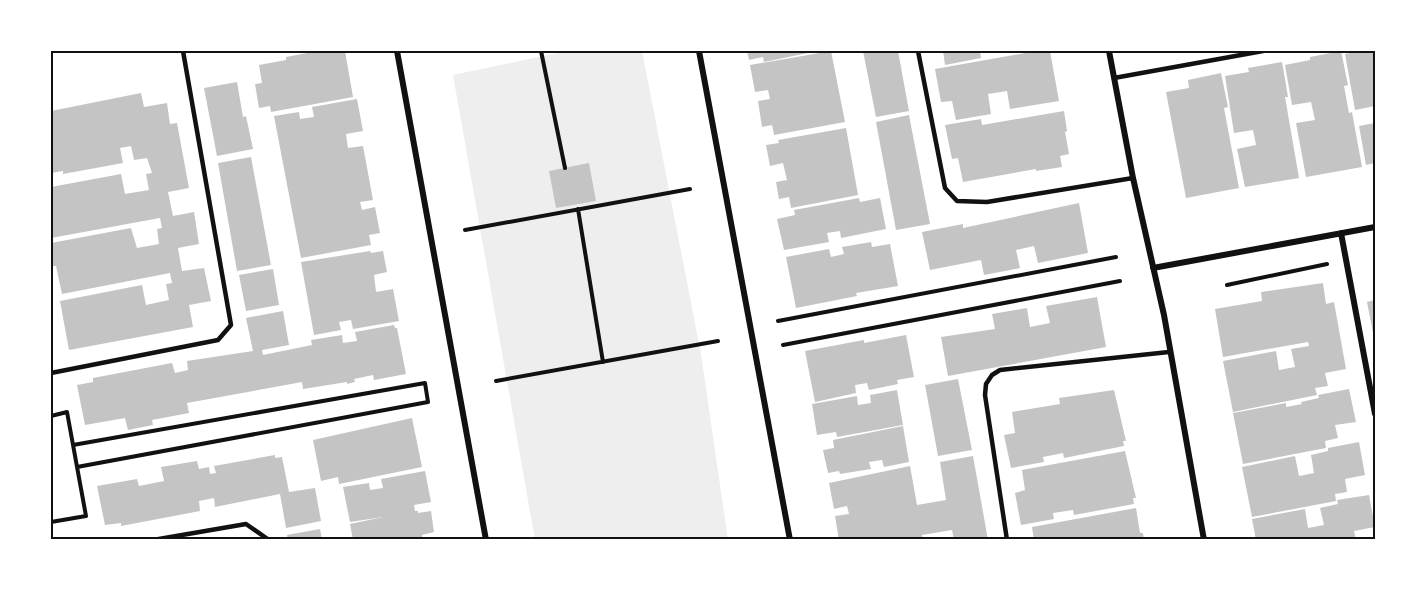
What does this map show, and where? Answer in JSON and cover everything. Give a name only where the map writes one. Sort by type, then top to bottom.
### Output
[{"type":"street","points":[[397,51],[486,540]]},
{"type":"street","points":[[699,51],[790,540]]},
{"type":"street","points":[[1109,51],[1133,178],[1164,315],[1204,540]]},
{"type":"street","points":[[1153,268],[1375,227]]},
{"type":"street","points":[[1341,233],[1375,414]]},
{"type":"lane","points":[[51,373],[218,340],[231,325],[183,51]]},
{"type":"lane","points":[[918,51],[945,188],[957,201],[987,202],[1133,178]]},
{"type":"lane","points":[[1114,78],[1263,51]]},
{"type":"lane","points":[[1007,540],[986,411],[986,384],[992,375],[1000,369],[1169,352]]},
{"type":"lane","points":[[153,540],[246,524],[269,540]]},
{"type":"path","points":[[541,51],[565,168]]},
{"type":"path","points":[[465,230],[690,189]]},
{"type":"path","points":[[578,209],[603,362]]},
{"type":"path","points":[[778,321],[1116,257]]},
{"type":"path","points":[[1227,285],[1346,261]]},
{"type":"path","points":[[783,345],[1120,281]]},
{"type":"path","points":[[496,381],[718,341]]},
{"type":"path","points":[[73,445],[425,383],[427,393],[428,402],[77,467]]},
{"type":"path","points":[[51,416],[67,412],[86,516],[51,522]]},
{"type":"shaded area","points":[[567,51],[642,51],[701,354],[728,540],[535,540],[453,75]]},
{"type":"building","points":[[318,51],[345,51],[353,97],[271,112],[270,106],[259,108],[255,84],[262,83],[259,65]]},
{"type":"building","points":[[747,51],[813,52],[764,62],[763,57],[749,60]]},
{"type":"building","points":[[831,51],[845,122],[774,135],[772,125],[762,127],[758,101],[770,99],[768,90],[755,92],[750,65]]},
{"type":"building","points":[[863,51],[898,51],[909,111],[876,117]]},
{"type":"building","points":[[943,51],[980,51],[981,58],[945,65]]},
{"type":"building","points":[[1037,51],[1050,51],[1059,101],[1010,109],[1007,91],[988,94],[991,114],[956,120],[952,101],[941,102],[935,69]]},
{"type":"building","points":[[1341,51],[1348,85],[1344,86],[1349,113],[1352,112],[1362,167],[1306,177],[1296,123],[1315,120],[1311,102],[1292,105],[1285,65]]},
{"type":"building","points":[[1375,51],[1375,106],[1355,110],[1345,54]]},
{"type":"building","points":[[1282,62],[1288,97],[1285,97],[1299,178],[1245,187],[1237,149],[1256,145],[1253,130],[1234,133],[1225,76],[1249,72],[1248,68]]},
{"type":"building","points":[[1221,73],[1228,107],[1224,108],[1239,188],[1186,198],[1166,92],[1189,88],[1188,80]]},
{"type":"building","points":[[237,82],[243,117],[246,116],[253,149],[217,156],[204,88]]},
{"type":"building","points":[[141,93],[144,107],[167,103],[170,124],[177,123],[189,188],[168,192],[173,216],[194,212],[199,244],[178,248],[182,271],[204,268],[211,301],[189,305],[193,327],[69,350],[60,301],[142,285],[146,305],[169,300],[166,284],[172,283],[170,273],[62,294],[51,254],[51,243],[131,228],[137,248],[159,244],[157,229],[162,228],[160,218],[51,238],[51,187],[121,174],[125,194],[149,190],[146,174],[152,173],[147,158],[134,160],[131,146],[120,148],[123,163],[63,174],[63,171],[51,173],[51,111]]},
{"type":"building","points":[[357,99],[363,131],[346,134],[348,148],[363,146],[373,200],[360,202],[362,210],[375,207],[380,233],[369,235],[371,245],[301,258],[274,116],[299,112],[300,119],[314,117],[312,107]]},
{"type":"building","points":[[1064,111],[1069,154],[1060,156],[1062,167],[1036,171],[1036,169],[963,182],[958,158],[952,159],[945,125],[981,119],[982,125]]},
{"type":"building","points":[[909,115],[930,224],[896,230],[876,122]]},
{"type":"building","points":[[1375,123],[1375,163],[1366,165],[1359,126]]},
{"type":"building","points":[[846,128],[858,195],[791,208],[789,197],[779,199],[776,182],[787,180],[783,163],[770,166],[766,145],[779,143],[778,140]]},
{"type":"building","points":[[251,157],[271,265],[237,271],[218,163]]},
{"type":"building","points":[[589,163],[596,201],[556,208],[549,171]]},
{"type":"building","points":[[859,198],[860,202],[880,198],[886,229],[841,238],[840,231],[827,233],[829,242],[784,250],[777,219],[795,215],[794,210]]},
{"type":"building","points":[[1079,203],[1088,253],[1038,263],[1034,246],[1016,250],[1020,268],[984,275],[981,260],[930,270],[922,232],[963,224],[963,228]]},
{"type":"building","points":[[871,242],[872,247],[890,244],[898,286],[856,293],[857,296],[796,308],[786,257],[829,249],[831,257],[844,254],[842,247]]},
{"type":"building","points":[[370,251],[371,253],[383,251],[387,272],[374,275],[376,292],[393,289],[399,321],[353,329],[351,320],[339,322],[341,330],[314,335],[301,262]]},
{"type":"building","points":[[273,269],[279,305],[246,311],[239,275]]},
{"type":"building","points":[[1323,283],[1326,304],[1334,302],[1346,369],[1325,373],[1328,386],[1315,388],[1317,395],[1233,412],[1223,361],[1276,351],[1279,370],[1295,367],[1291,349],[1309,346],[1308,342],[1223,357],[1215,309],[1262,301],[1261,292]]},
{"type":"building","points":[[1097,297],[1106,347],[948,376],[941,337],[995,329],[992,314],[1027,308],[1030,327],[1050,323],[1046,306]]},
{"type":"building","points":[[1375,300],[1375,333],[1373,333],[1367,302]]},
{"type":"building","points":[[283,311],[289,345],[262,350],[263,355],[312,345],[311,340],[342,335],[343,343],[357,341],[355,332],[394,325],[397,328],[406,374],[374,380],[373,375],[354,379],[355,382],[347,384],[347,382],[303,389],[302,382],[187,403],[189,413],[152,420],[153,425],[128,430],[125,418],[85,425],[77,385],[93,382],[93,378],[172,363],[175,373],[188,370],[187,361],[253,351],[246,318]]},
{"type":"building","points":[[906,335],[914,377],[897,380],[898,384],[869,390],[867,383],[855,385],[856,393],[815,402],[805,351]]},
{"type":"building","points":[[958,379],[972,450],[938,456],[925,385]]},
{"type":"building","points":[[1349,389],[1356,422],[1335,425],[1338,438],[1325,441],[1326,448],[1243,464],[1233,413],[1286,403],[1286,407],[1302,404],[1301,402],[1319,398],[1318,395]]},
{"type":"building","points":[[897,390],[903,425],[837,437],[836,432],[817,435],[812,404],[857,396],[858,405],[871,403],[870,395]]},
{"type":"building","points":[[1114,390],[1126,441],[1123,441],[1124,446],[1064,458],[1063,453],[1043,457],[1044,462],[1011,468],[1004,435],[1015,433],[1012,412],[1060,404],[1059,398]]},
{"type":"building","points":[[412,418],[422,467],[339,484],[338,477],[321,481],[313,440]]},
{"type":"building","points":[[903,426],[909,462],[884,467],[882,460],[869,462],[871,469],[840,474],[839,471],[828,473],[823,450],[834,448],[833,440]]},
{"type":"building","points":[[1359,442],[1365,475],[1345,479],[1347,492],[1335,494],[1336,501],[1252,517],[1242,467],[1295,456],[1299,476],[1314,473],[1311,455],[1328,451],[1328,448]]},
{"type":"building","points":[[1125,451],[1136,498],[1133,498],[1134,504],[1074,515],[1073,510],[1053,513],[1054,519],[1021,525],[1015,493],[1025,490],[1022,470]]},
{"type":"building","points":[[275,455],[275,458],[282,457],[289,492],[315,488],[321,521],[286,528],[280,494],[215,507],[214,498],[199,501],[200,511],[121,526],[121,523],[105,525],[97,486],[137,479],[139,486],[164,481],[161,467],[197,461],[199,469],[209,467],[210,474],[216,473],[214,466]]},
{"type":"building","points":[[973,456],[988,540],[954,540],[952,530],[922,535],[923,540],[839,540],[835,516],[849,514],[847,506],[834,509],[829,483],[910,466],[917,505],[946,500],[940,462]]},
{"type":"building","points":[[425,471],[431,502],[414,505],[418,513],[431,511],[434,532],[422,535],[423,540],[353,540],[350,524],[383,517],[350,522],[343,487],[369,483],[370,490],[383,488],[381,479]]},
{"type":"building","points":[[1369,495],[1375,527],[1354,531],[1356,540],[1256,540],[1252,519],[1305,509],[1308,528],[1324,525],[1320,508],[1338,504],[1337,500]]},
{"type":"building","points":[[1136,508],[1140,533],[1143,533],[1144,540],[1034,540],[1032,527]]},
{"type":"building","points":[[320,529],[322,540],[288,540],[287,535]]}]
